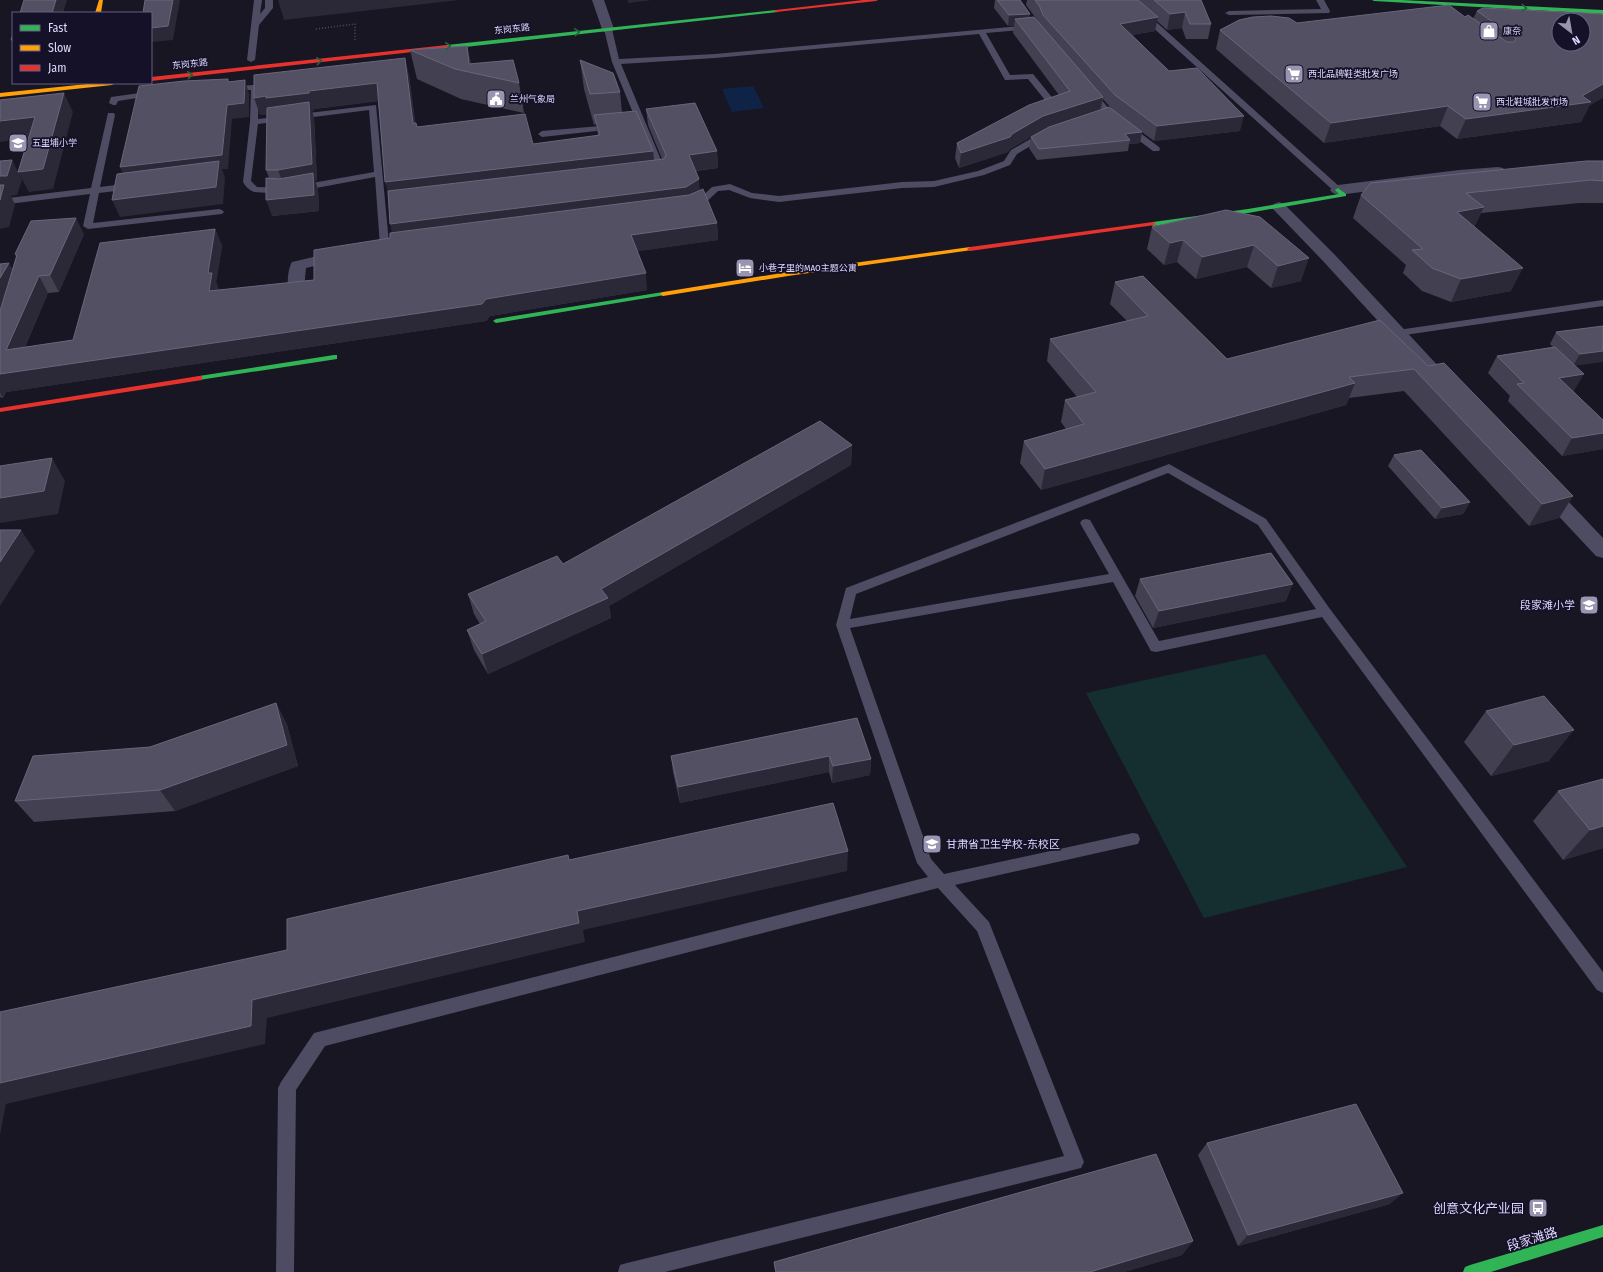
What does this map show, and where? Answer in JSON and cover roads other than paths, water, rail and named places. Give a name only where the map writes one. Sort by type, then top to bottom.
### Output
[{"type":"main road","points":[[98,12],[102,0]]},
{"type":"main road","name":"东岗东路","points":[[152,71],[355,49],[876,0]]},
{"type":"main road","points":[[1374,0],[1603,12]]},
{"type":"main road","points":[[1541,0],[1603,3]]},
{"type":"main road","name":"东岗东路","points":[[152,79],[607,25],[766,3]]},
{"type":"main road","points":[[0,88],[40,84]]},
{"type":"main road","points":[[0,95],[96,84]]},
{"type":"main road","points":[[496,321],[788,274],[1279,206],[1344,195],[1338,190]]},
{"type":"main road","points":[[0,410],[334,357]]},
{"type":"main road","name":"段家滩路","points":[[1470,1272],[1603,1231]]},
{"type":"street","points":[[598,0],[607,25]]},
{"type":"street","points":[[1338,190],[1459,174],[1514,170]]},
{"type":"street","points":[[1279,206],[1462,401]]},
{"type":"street","points":[[296,289],[298,265],[378,248]]},
{"type":"street","points":[[1532,476],[1603,550]]},
{"type":"lane","points":[[251,60],[258,0]]},
{"type":"lane","points":[[256,24],[269,8],[269,0]]},
{"type":"lane","points":[[1131,0],[1132,4],[1338,190]]},
{"type":"lane","points":[[1229,13],[1326,11],[1320,0]]},
{"type":"lane","points":[[1422,2],[1435,11]]},
{"type":"lane","points":[[616,62],[715,56],[982,32],[1036,29],[1029,17]]},
{"type":"lane","points":[[607,25],[616,62],[638,124],[662,172],[655,173]]},
{"type":"lane","points":[[982,32],[1008,78],[1030,76],[1052,103]]},
{"type":"lane","points":[[1083,84],[1108,113],[1156,149]]},
{"type":"lane","points":[[217,89],[255,87],[254,122],[247,182],[254,189],[284,191],[379,174]]},
{"type":"lane","points":[[113,103],[114,99],[164,92]]},
{"type":"lane","points":[[254,122],[373,107],[379,174],[387,204],[378,248]]},
{"type":"lane","points":[[1095,117],[1108,113]]},
{"type":"lane","points":[[111,115],[88,226],[219,212]]},
{"type":"lane","points":[[542,134],[619,126]]},
{"type":"lane","points":[[682,208],[700,203],[715,189],[730,187],[750,195],[779,199],[902,185],[934,184],[981,173],[1007,163],[1014,152],[1044,134],[1056,130]]},
{"type":"lane","points":[[0,202],[142,184]]},
{"type":"lane","points":[[1398,333],[1603,303]]},
{"type":"lane","points":[[626,1272],[1075,1162],[983,927],[925,863],[842,625],[850,591],[1169,468],[1262,522],[1325,612],[1603,985]]},
{"type":"lane","points":[[1086,523],[1156,647],[1325,612]]},
{"type":"lane","points":[[842,625],[1117,577]]},
{"type":"lane","points":[[285,1272],[287,1088],[320,1039],[941,881],[1133,839]]},
{"type":"water","points":[[753,86],[764,108],[732,112],[722,89]]},
{"type":"place","name":"康奈","points":[[1489,31]]},
{"type":"place","name":"西北品牌鞋类批发广场","points":[[1294,74]]},
{"type":"place","name":"兰州气象局","points":[[496,99]]},
{"type":"place","name":"西北鞋城批发市场","points":[[1482,102]]},
{"type":"place","name":"五里埔小学","points":[[18,143]]},
{"type":"place","name":"小巷子里的MAO主题公寓","points":[[745,268]]},
{"type":"place","name":"段家滩小学","points":[[1589,605]]},
{"type":"place","name":"甘肃省卫生学校-东校区","points":[[932,844]]},
{"type":"place","name":"创意文化产业园","points":[[1538,1208]]}]
